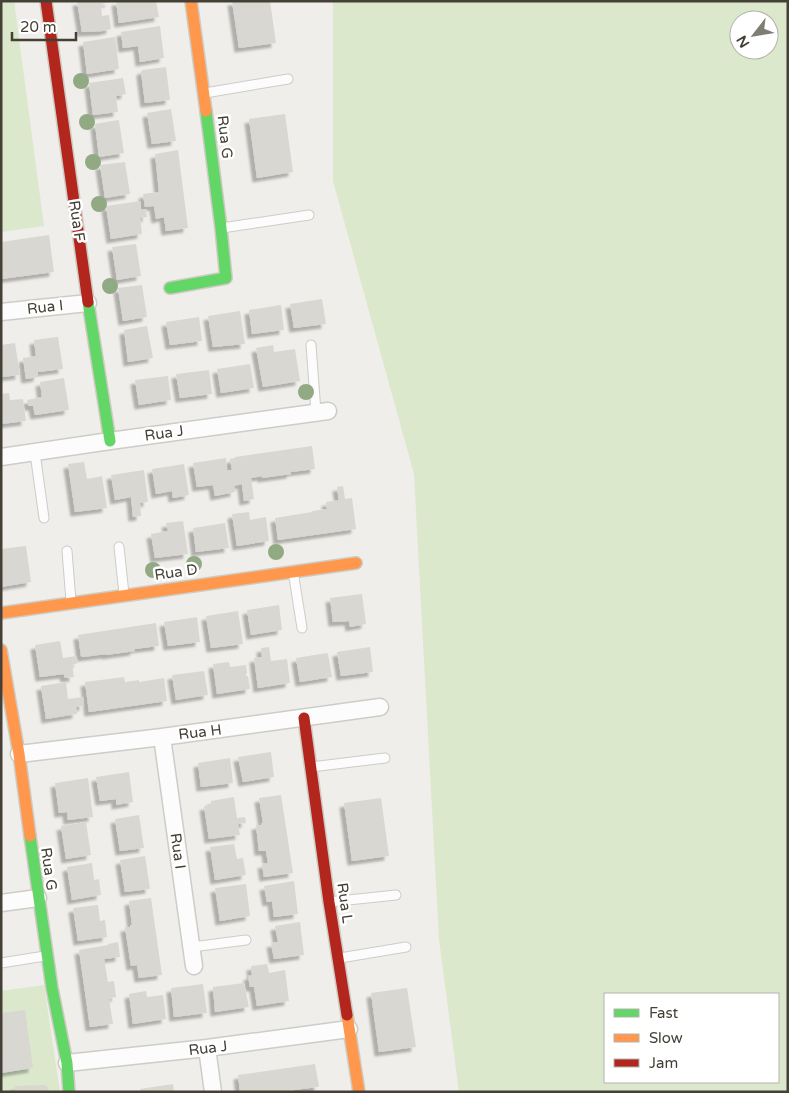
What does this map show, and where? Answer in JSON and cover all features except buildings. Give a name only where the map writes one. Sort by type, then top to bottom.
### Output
[{"type":"street","name":"Rua F","points":[[46,1],[88,303],[110,440]]},
{"type":"street","name":"Rua G","points":[[170,288],[226,278],[191,1]]},
{"type":"street","name":"Rua I","points":[[1,312],[88,303]]},
{"type":"street","name":"Rua J","points":[[1,458],[110,440],[322,411]]},
{"type":"street","name":"Rua D","points":[[1,613],[356,563]]},
{"type":"street","name":"Rua G","points":[[1,650],[19,754],[52,988],[67,1063],[69,1092]]},
{"type":"street","name":"Rua H","points":[[19,754],[380,707]]},
{"type":"street","name":"Rua L","points":[[304,718],[329,902],[359,1092]]},
{"type":"street","name":"Rua I","points":[[162,736],[194,966]]},
{"type":"street","points":[[1,903],[38,898]]},
{"type":"street","name":"Rua J","points":[[67,1063],[349,1030]]},
{"type":"street","points":[[207,1048],[213,1092]]},
{"type":"lane","points":[[204,93],[288,79]]},
{"type":"lane","points":[[221,228],[309,214]]},
{"type":"lane","points":[[311,345],[322,411]]},
{"type":"lane","points":[[35,453],[44,518]]},
{"type":"lane","points":[[119,547],[124,595]]},
{"type":"lane","points":[[67,551],[71,603]]},
{"type":"lane","points":[[293,571],[302,628]]},
{"type":"lane","points":[[312,767],[385,758]]},
{"type":"lane","points":[[329,902],[396,894]]},
{"type":"lane","points":[[192,947],[246,940]]},
{"type":"lane","points":[[338,958],[406,947]]},
{"type":"lane","points":[[1,963],[48,956]]},
{"type":"green space","points":[[1,1],[14,1],[44,226],[1,232]]},
{"type":"green space","points":[[333,1],[788,1],[788,1092],[459,1092],[439,939],[414,474],[333,181]]},
{"type":"green space","points":[[44,985],[60,1092],[1,1092],[1,991]]},
{"type":"traffic: fast","points":[[170,288],[226,278],[206,111]]},
{"type":"traffic: fast","points":[[88,302],[110,441]]},
{"type":"traffic: fast","points":[[30,836],[52,988],[67,1063],[69,1092]]},
{"type":"traffic: slow","points":[[191,1],[206,111]]},
{"type":"traffic: slow","points":[[1,613],[356,563]]},
{"type":"traffic: slow","points":[[1,650],[19,754],[30,836]]},
{"type":"traffic: slow","points":[[347,1015],[359,1092]]},
{"type":"traffic: jam","points":[[46,1],[88,302]]},
{"type":"traffic: jam","points":[[304,718],[329,902],[347,1015]]}]
